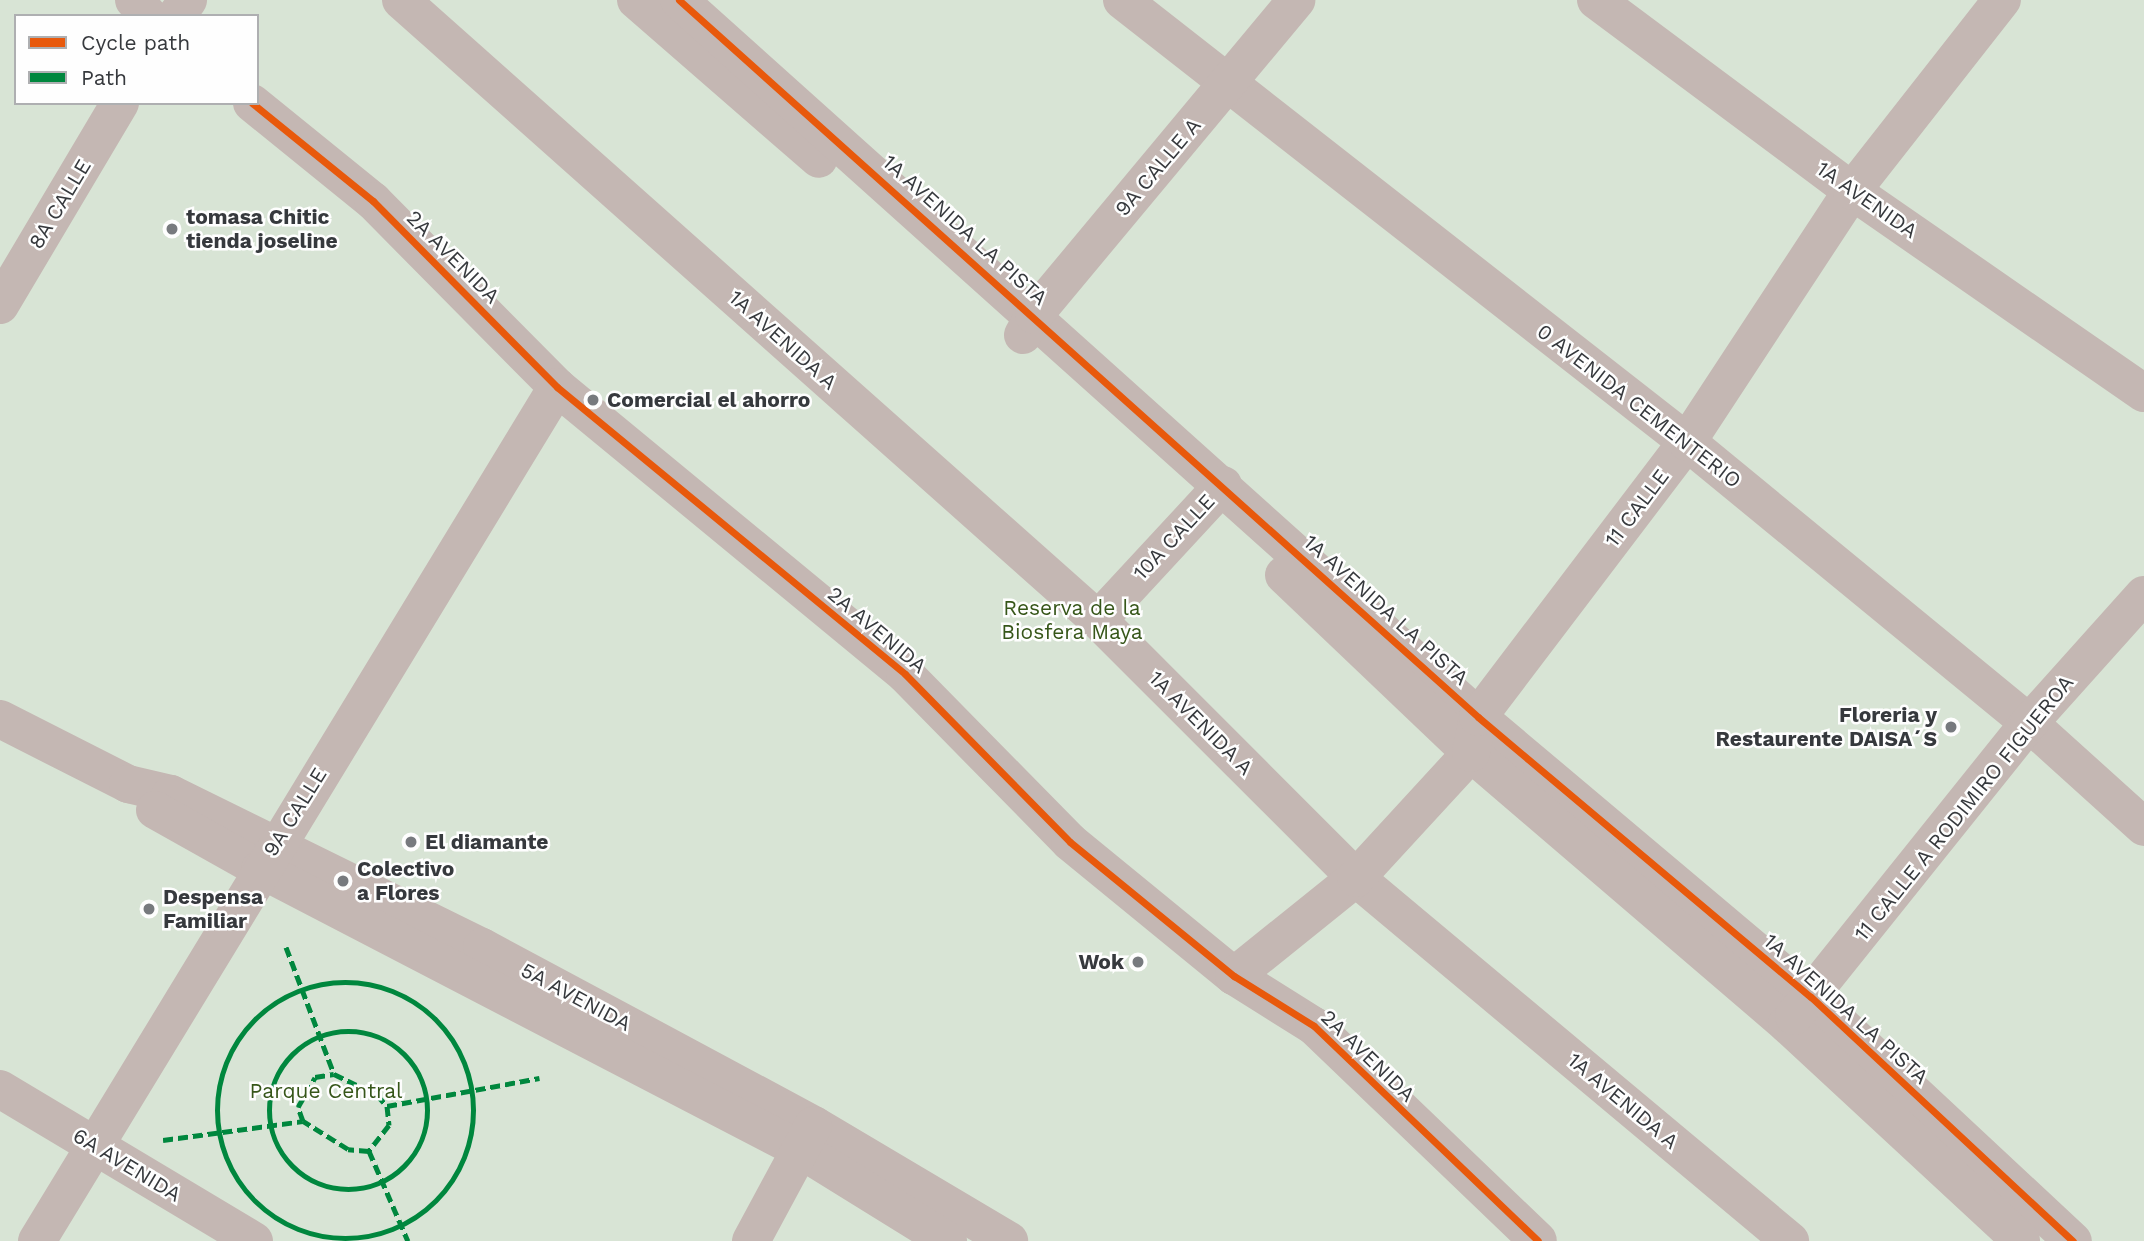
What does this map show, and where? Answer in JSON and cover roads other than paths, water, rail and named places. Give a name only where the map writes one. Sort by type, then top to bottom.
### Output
[{"type":"street","points":[[134,0],[147,14]]},
{"type":"street","name":"1A AVENIDA A","points":[[401,0],[1098,620],[1356,878],[1790,1241]]},
{"type":"street","name":"1A AVENIDA LA PISTA","points":[[636,0],[1029,325]]},
{"type":"street","name":"1A AVENIDA LA PISTA","points":[[679,0],[1475,735],[2073,1241]]},
{"type":"street","name":"0 AVENIDA CEMENTERIO","points":[[1122,0],[1227,85],[1687,442],[2029,723],[2144,827]]},
{"type":"street","name":"9A CALLE A","points":[[1029,325],[1296,0]]},
{"type":"street","name":"1A AVENIDA","points":[[1596,0],[1852,191],[2144,393]]},
{"type":"street","name":"11 CALLE","points":[[1234,976],[1356,878],[1475,735],[1687,442],[1852,191],[2002,0]]},
{"type":"street","name":"8A CALLE","points":[[0,305],[119,105]]},
{"type":"street","name":"2A AVENIDA","points":[[255,105],[373,201],[557,387],[905,674],[1070,842],[1234,976],[1314,1026],[1538,1241]]},
{"type":"street","name":"9A CALLE","points":[[37,1241],[267,856],[557,387]]},
{"type":"street","name":"10A CALLE","points":[[1098,620],[1214,493]]},
{"type":"street","name":"11 CALLE A RODIMIRO FIGUEROA","points":[[1799,1010],[2029,723],[2144,595]]},
{"type":"street","name":"5A AVENIDA","points":[[0,719],[128,784],[164,818],[267,856],[807,1137],[991,1236]]},
{"type":"street","name":"1A AVENIDA LA PISTA","points":[[1799,1010],[2021,1241]]},
{"type":"street","name":"6A AVENIDA","points":[[0,1089],[254,1241]]},
{"type":"street","points":[[751,1241],[807,1137]]},
{"type":"street","name":"5A AVENIDA","points":[[807,1137],[947,1241]]},
{"type":"place","name":"tomasa Chitic tienda joseline","points":[[172,229]]},
{"type":"place","name":"Comercial el ahorro","points":[[593,400]]},
{"type":"place","name":"Floreria y Restaurente DAISA´S","points":[[1951,727]]},
{"type":"place","name":"El diamante","points":[[411,842]]},
{"type":"place","name":"Colectivo a Flores","points":[[343,881]]},
{"type":"place","name":"Despensa Familiar","points":[[149,909]]},
{"type":"place","name":"Wok","points":[[1138,962]]},
{"type":"park label","name":"Reserva de la Biosfera Maya","points":[[1072,620]]},
{"type":"park label","name":"Parque Central","points":[[326,1091]]}]
